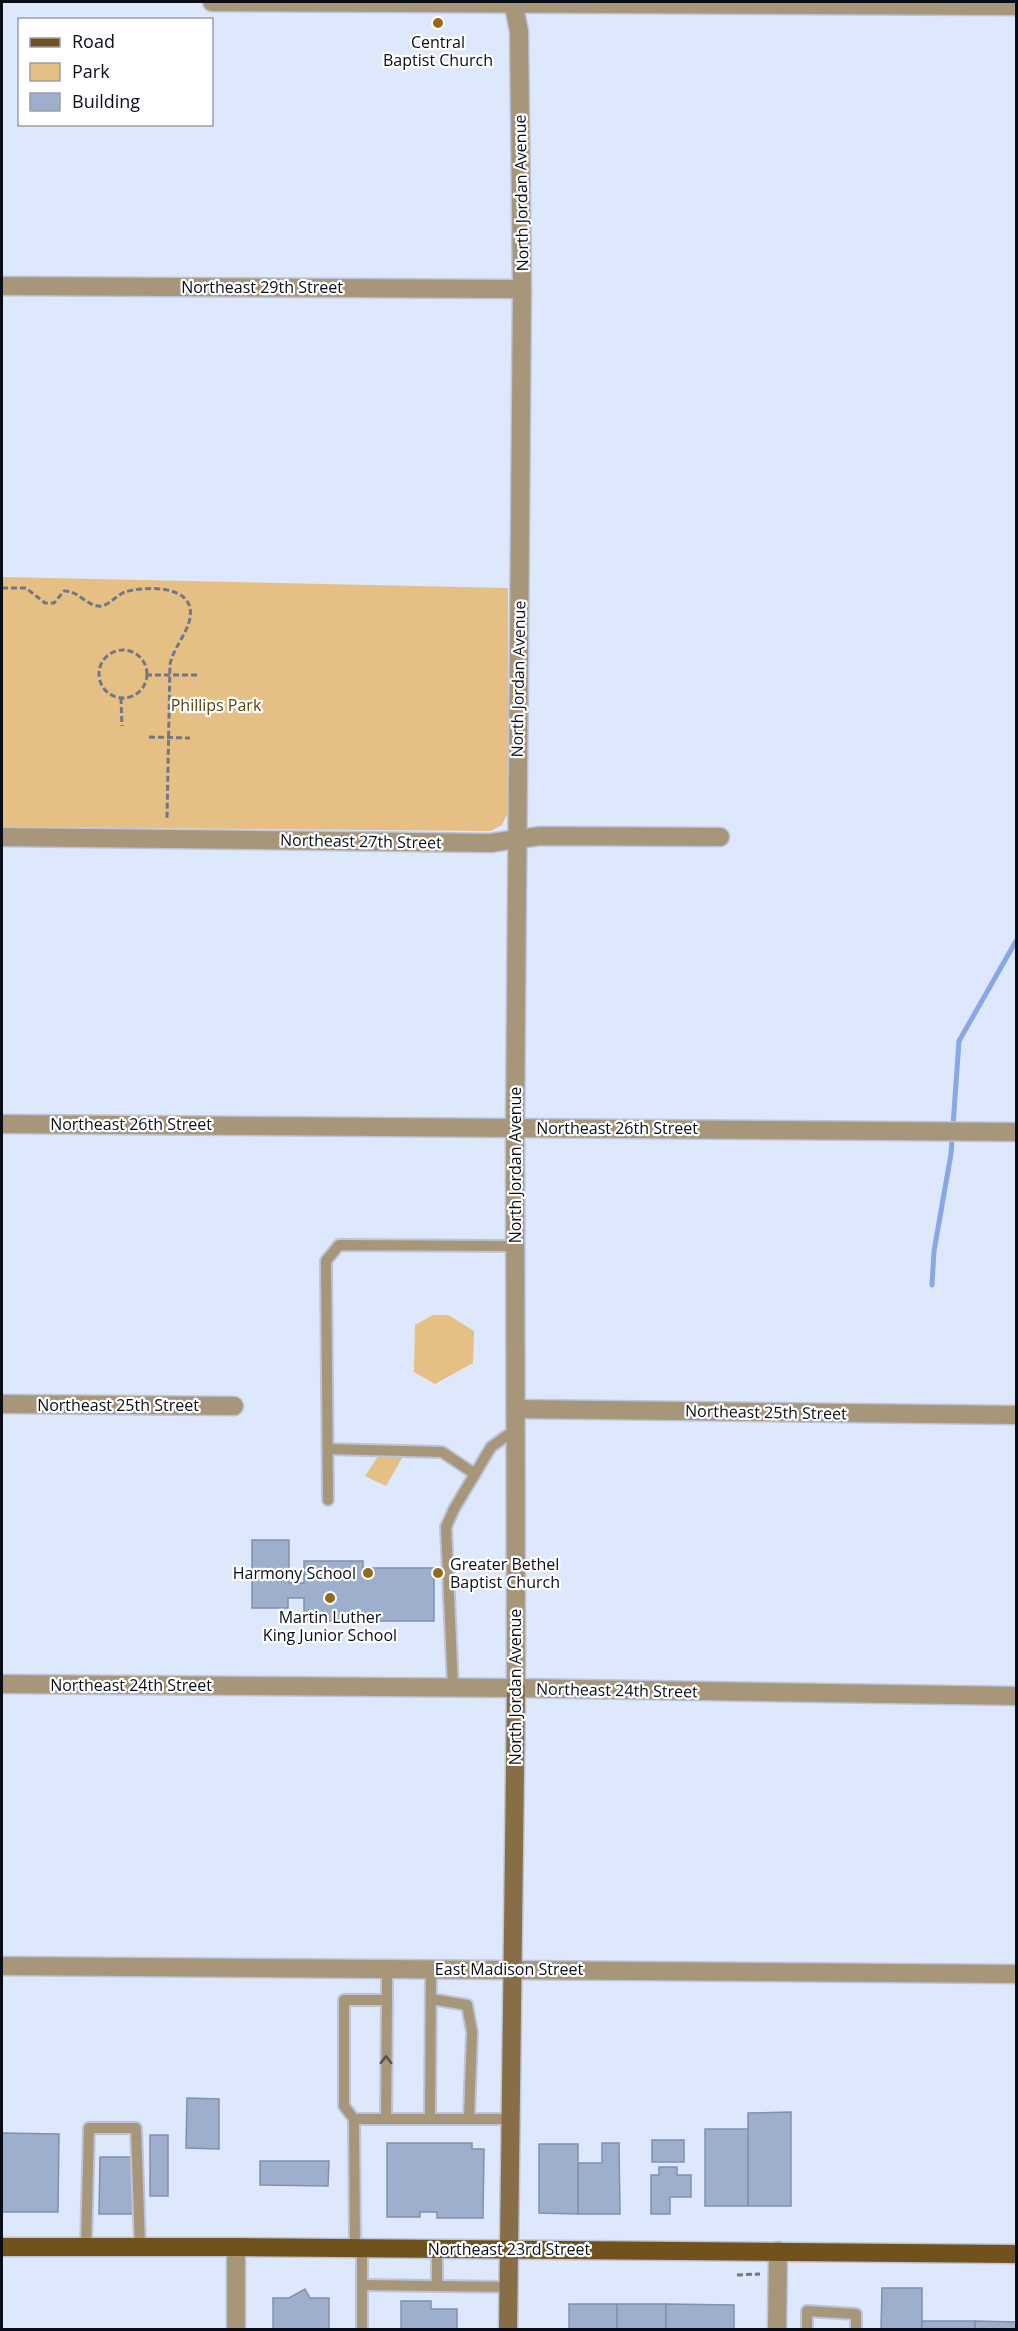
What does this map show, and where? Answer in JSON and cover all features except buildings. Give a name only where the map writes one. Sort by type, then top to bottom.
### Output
[{"type":"main road","name":"Northeast 23rd Street","points":[[2,2247],[1017,2254]]},
{"type":"street","points":[[212,2],[1017,6]]},
{"type":"street","name":"North Jordan Avenue","points":[[508,2330],[516,1688],[516,839],[522,289],[519,31],[513,2]]},
{"type":"street","name":"Northeast 29th Street","points":[[2,286],[522,289]]},
{"type":"street","name":"Northeast 27th Street","points":[[2,837],[489,843],[540,836],[720,837]]},
{"type":"street","name":"Northeast 26th Street","points":[[2,1124],[1017,1131]]},
{"type":"street","name":"Northeast 25th Street","points":[[2,1404],[234,1406]]},
{"type":"street","name":"Northeast 25th Street","points":[[516,1409],[1017,1415]]},
{"type":"street","name":"Northeast 24th Street","points":[[2,1684],[516,1688],[1017,1696]]},
{"type":"street","name":"East Madison Street","points":[[2,1966],[1017,1974]]},
{"type":"street","points":[[236,2247],[236,2330]]},
{"type":"street","points":[[777,2330],[778,2251]]},
{"type":"lane","points":[[328,1500],[326,1261],[339,1245],[515,1246]]},
{"type":"lane","points":[[453,1688],[446,1527],[454,1509],[491,1447],[516,1430]]},
{"type":"lane","points":[[328,1449],[442,1452],[475,1474]]},
{"type":"lane","points":[[386,2119],[387,1968]]},
{"type":"lane","points":[[430,2119],[431,1969]]},
{"type":"lane","points":[[431,1999],[467,2005],[472,2032],[470,2119]]},
{"type":"lane","points":[[363,2330],[354,2119],[344,2106],[344,2000],[387,2000]]},
{"type":"lane","points":[[354,2119],[510,2119]]},
{"type":"lane","points":[[86,2246],[89,2128],[136,2128],[140,2247]]},
{"type":"lane","points":[[437,2249],[437,2286]]},
{"type":"lane","points":[[362,2285],[509,2287]]},
{"type":"lane","points":[[807,2330],[807,2312],[856,2314],[856,2330]]},
{"type":"path","points":[[2,588],[26,588],[45,603],[54,603],[64,591],[71,591],[97,606],[104,606],[126,592],[171,590],[180,593],[189,604],[191,614],[189,623],[172,657],[170,675],[167,839]]},
{"type":"path","points":[[115,652],[130,652],[142,661],[146,675],[141,690],[135,695],[121,698],[112,696],[101,684],[99,669],[108,655],[115,652]]},
{"type":"path","points":[[146,675],[200,675]]},
{"type":"path","points":[[121,698],[122,726]]},
{"type":"path","points":[[149,737],[190,738]]},
{"type":"green space","name":"Phillips Park","points":[[2,577],[508,588],[508,812],[502,825],[491,831],[2,827]]},
{"type":"green space","points":[[433,1315],[448,1315],[474,1331],[473,1363],[435,1384],[414,1372],[415,1325]]},
{"type":"green space","points":[[383,1449],[402,1458],[386,1486],[365,1476]]},
{"type":"waterway","points":[[932,1285],[934,1251],[951,1154],[959,1041],[1016,941]]},
{"type":"place","name":"Central Baptist Church","points":[[438,23]]},
{"type":"place","name":"Harmony School","points":[[368,1573]]},
{"type":"place","name":"Greater Bethel Baptist Church","points":[[438,1573]]},
{"type":"place","name":"Martin Luther King Junior School","points":[[330,1598]]}]
